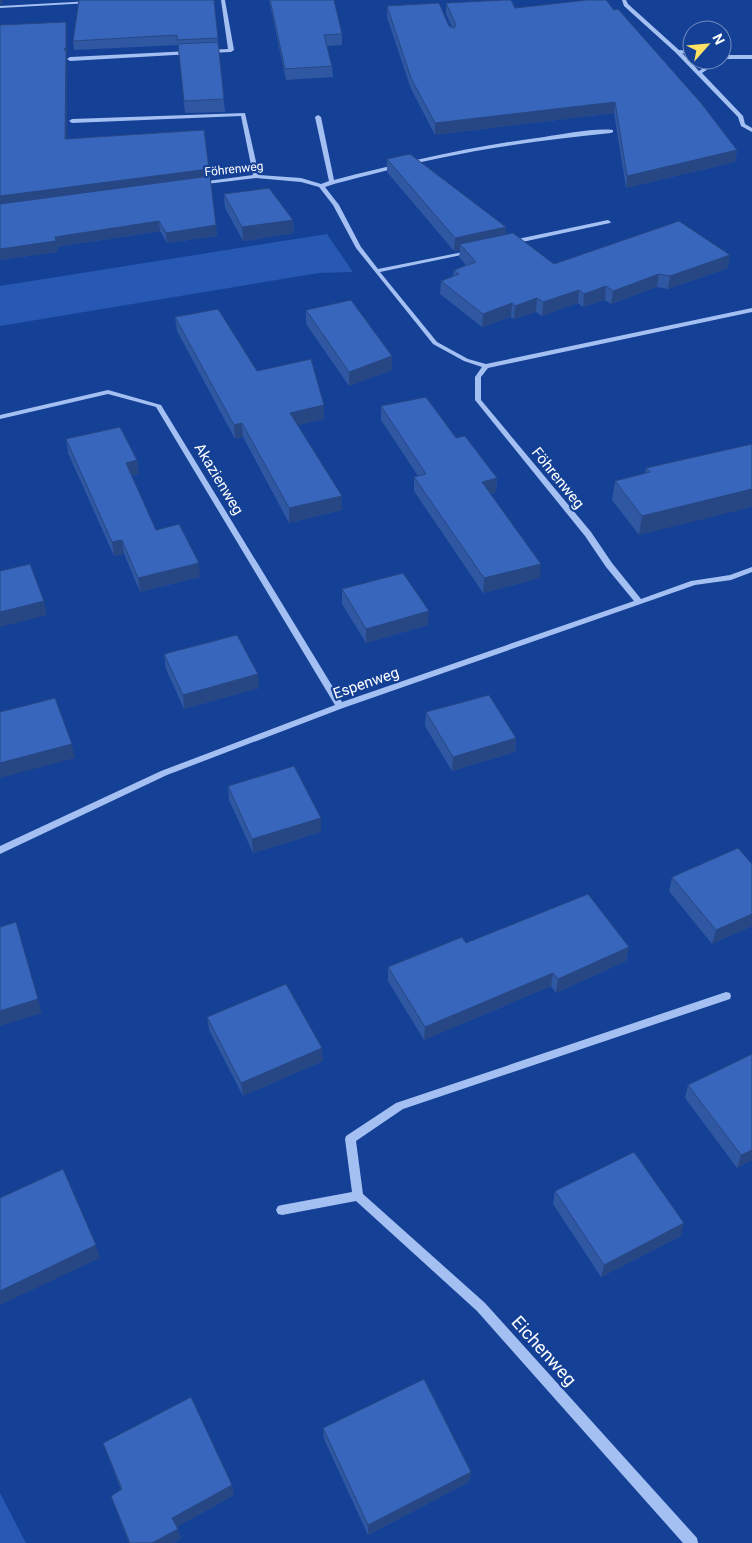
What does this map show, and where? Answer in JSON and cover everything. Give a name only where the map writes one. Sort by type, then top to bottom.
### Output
[{"type":"street","points":[[203,52],[231,50],[223,0]]},
{"type":"street","points":[[624,0],[626,5],[677,51],[741,117],[743,125],[752,130]]},
{"type":"street","points":[[0,7],[57,2],[96,2]]},
{"type":"street","points":[[677,51],[682,52]]},
{"type":"street","points":[[70,59],[193,52]]},
{"type":"street","points":[[732,57],[752,57]]},
{"type":"street","points":[[699,73],[703,70]]},
{"type":"street","points":[[241,107],[256,176]]},
{"type":"street","points":[[72,121],[243,114]]},
{"type":"street","points":[[318,117],[332,182]]},
{"type":"street","points":[[611,131],[553,136],[477,148],[321,186],[336,205],[358,247],[435,343],[466,360],[486,366],[752,310]]},
{"type":"street","name":"Föhrenweg","points":[[188,186],[256,176],[301,180],[321,186]]},
{"type":"street","points":[[502,245],[608,222]]},
{"type":"street","points":[[376,271],[482,249]]},
{"type":"street","name":"Föhrenweg","points":[[486,366],[478,377],[478,400],[588,534],[608,565],[640,602]]},
{"type":"street","name":"Akazienweg","points":[[0,417],[108,392],[159,406],[340,706]]},
{"type":"street","name":"Espenweg","points":[[0,850],[164,773],[340,706],[694,583],[731,577],[752,570]]},
{"type":"street","points":[[282,1210],[358,1196],[350,1139],[400,1106],[726,996]]},
{"type":"street","name":"Eichenweg","points":[[358,1196],[481,1307],[692,1543]]},
{"type":"shaded area","points":[[327,234],[353,272],[319,273],[0,326],[0,286]]},
{"type":"shaded area","points":[[0,1493],[26,1543],[0,1543]]},
{"type":"building","points":[[79,0],[214,0],[218,38],[177,40],[177,35],[73,41]]},
{"type":"building","points":[[270,0],[334,0],[342,34],[324,35],[332,66],[285,69]]},
{"type":"building","points":[[511,0],[515,8],[587,0],[606,0],[614,10],[618,9],[701,103],[737,150],[627,176],[615,102],[435,123],[411,78],[387,6],[439,3],[449,26],[454,28],[456,25],[446,3]]},
{"type":"building","points":[[66,22],[66,47],[64,49],[66,51],[65,139],[204,130],[209,169],[0,196],[0,25]]},
{"type":"building","points":[[218,42],[224,99],[184,101],[178,44]]},
{"type":"building","points":[[410,154],[506,227],[455,238],[387,159]]},
{"type":"building","points":[[210,176],[216,225],[166,233],[159,221],[55,237],[56,241],[0,249],[0,204]]},
{"type":"building","points":[[269,188],[293,220],[242,227],[224,194]]},
{"type":"building","points":[[679,221],[730,255],[670,276],[659,274],[613,291],[606,286],[584,294],[579,290],[543,302],[537,298],[515,306],[512,303],[483,314],[441,281],[459,274],[454,270],[476,262],[460,244],[513,233],[554,264]]},
{"type":"building","points":[[351,300],[392,356],[349,372],[306,310]]},
{"type":"building","points":[[218,309],[257,371],[311,359],[324,405],[290,413],[342,496],[289,508],[242,423],[234,425],[175,317]]},
{"type":"building","points":[[426,397],[456,438],[465,436],[497,478],[482,482],[541,564],[484,578],[414,477],[426,474],[381,406]]},
{"type":"building","points":[[120,427],[137,460],[126,463],[156,530],[179,524],[199,563],[138,578],[122,540],[112,542],[66,439]]},
{"type":"building","points":[[752,444],[752,489],[642,516],[615,481],[650,472],[646,468]]},
{"type":"building","points":[[30,564],[44,601],[0,612],[0,571]]},
{"type":"building","points":[[403,573],[429,611],[366,629],[342,589]]},
{"type":"building","points":[[237,635],[258,674],[183,695],[164,654]]},
{"type":"building","points":[[489,695],[516,738],[453,757],[426,712]]},
{"type":"building","points":[[55,698],[72,744],[0,763],[0,712]]},
{"type":"building","points":[[294,766],[321,818],[252,839],[228,786]]},
{"type":"building","points":[[738,848],[752,864],[752,914],[716,930],[672,877]]},
{"type":"building","points":[[588,894],[629,947],[558,979],[553,973],[425,1027],[388,967],[462,937],[466,943]]},
{"type":"building","points":[[16,922],[38,999],[0,1011],[0,927]]},
{"type":"building","points":[[286,984],[322,1048],[241,1083],[207,1017]]},
{"type":"building","points":[[752,1054],[752,1150],[741,1155],[688,1085]]},
{"type":"building","points":[[634,1152],[684,1223],[604,1265],[555,1191]]},
{"type":"building","points":[[63,1169],[96,1245],[0,1291],[0,1198]]},
{"type":"building","points":[[424,1379],[471,1472],[368,1525],[323,1428]]},
{"type":"building","points":[[191,1397],[232,1485],[172,1518],[178,1529],[152,1543],[130,1543],[111,1496],[122,1489],[103,1443]]}]
